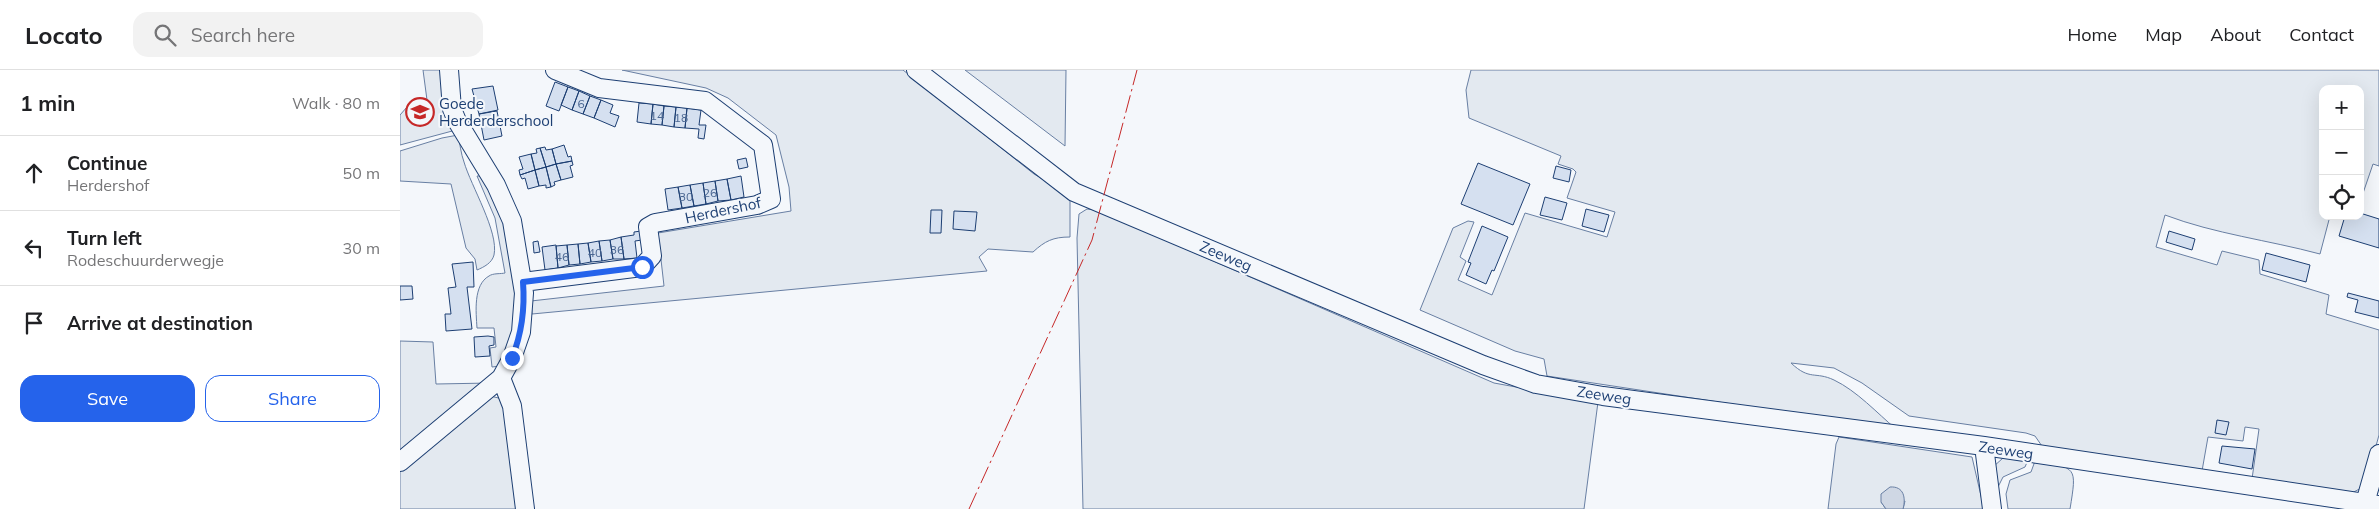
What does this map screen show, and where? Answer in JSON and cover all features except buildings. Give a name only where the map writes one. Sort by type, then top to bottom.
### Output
[{"type":"street","points":[[400,462],[501,378],[512,358],[521,332],[523,282],[512,221],[496,185],[457,121],[452,109],[449,70]]},
{"type":"street","name":"Herdershof","points":[[523,282],[642,267],[652,256],[648,227],[655,223],[757,205],[771,199],[763,145],[706,100],[599,88],[555,70]]},
{"type":"street","name":"Zeeweg","points":[[916,70],[1074,192],[1483,365],[1536,384],[1603,396],[1984,446],[2372,504],[2379,454]]},
{"type":"street","points":[[501,378],[512,406],[524,509]]},
{"type":"street","points":[[1984,446],[1992,509]]},
{"type":"shaded area","points":[[423,70],[442,70],[456,130],[400,145],[400,115],[414,99],[427,100]]},
{"type":"shaded area","points":[[622,70],[903,70],[1034,174],[1060,189],[1070,201],[1070,237],[1050,240],[1033,252],[988,249],[979,257],[987,271],[532,314],[531,301],[664,286],[658,233],[791,211],[789,187],[776,135],[728,98],[706,88]]},
{"type":"shaded area","points":[[965,70],[1066,70],[1065,146]]},
{"type":"shaded area","points":[[1471,70],[2379,70],[2379,166],[2373,164],[2364,190],[2364,85],[2319,85],[2319,220],[2329,220],[2320,254],[2222,232],[2165,215],[2156,247],[2217,265],[2222,251],[2259,260],[2260,274],[2329,295],[2326,314],[2379,330],[2379,435],[2365,486],[2350,494],[2252,479],[2259,429],[2245,427],[2243,441],[2208,437],[2202,471],[2044,449],[2035,436],[2026,433],[1909,416],[1862,383],[1834,368],[1791,363],[1803,372],[1827,377],[1842,385],[1859,396],[1896,429],[1547,376],[1544,359],[1515,351],[1420,310],[1453,228],[1468,221],[1474,222],[1460,257],[1466,261],[1458,280],[1492,295],[1525,213],[1607,237],[1615,212],[1567,198],[1576,172],[1573,169],[1558,164],[1561,156],[1469,118],[1466,90]]},
{"type":"shaded area","points":[[458,135],[463,159],[489,222],[494,245],[494,255],[490,262],[477,270],[475,259],[466,248],[451,184],[400,181],[400,151]]},
{"type":"shaded area","points":[[477,176],[485,176],[503,209],[516,270],[516,323],[500,366],[492,367],[490,348],[496,347],[494,328],[477,328],[477,299],[480,286],[484,280],[491,275],[505,273],[495,218]]},
{"type":"shaded area","points":[[1087,209],[1096,210],[1494,383],[1598,402],[1584,509],[1083,509],[1077,238],[1079,214]]},
{"type":"shaded area","points":[[400,341],[433,342],[436,384],[490,383],[400,454]]},
{"type":"shaded area","points":[[490,396],[503,399],[519,509],[400,509],[400,471]]},
{"type":"shaded area","points":[[1839,437],[1972,457],[1984,509],[1903,509],[1905,501],[1881,502],[1886,509],[1828,509],[1836,444]]},
{"type":"shaded area","points":[[2003,458],[2028,460],[2025,467],[2003,477],[1995,493],[1993,467]]},
{"type":"shaded area","points":[[2035,461],[2059,465],[2071,472],[2073,484],[2070,509],[2008,509],[2006,494],[2010,480],[2031,472]]},
{"type":"shaded area","points":[[1890,487],[1898,488],[1903,493],[1903,509],[1886,509],[1881,502],[1881,494]]},
{"type":"power","points":[[969,509],[1092,240],[1137,70]]},
{"type":"place","name":"Goede Herderderschool","points":[[420,112]]},
{"type":"route","points":[[512,358],[521,332],[523,282],[642,267]]}]
